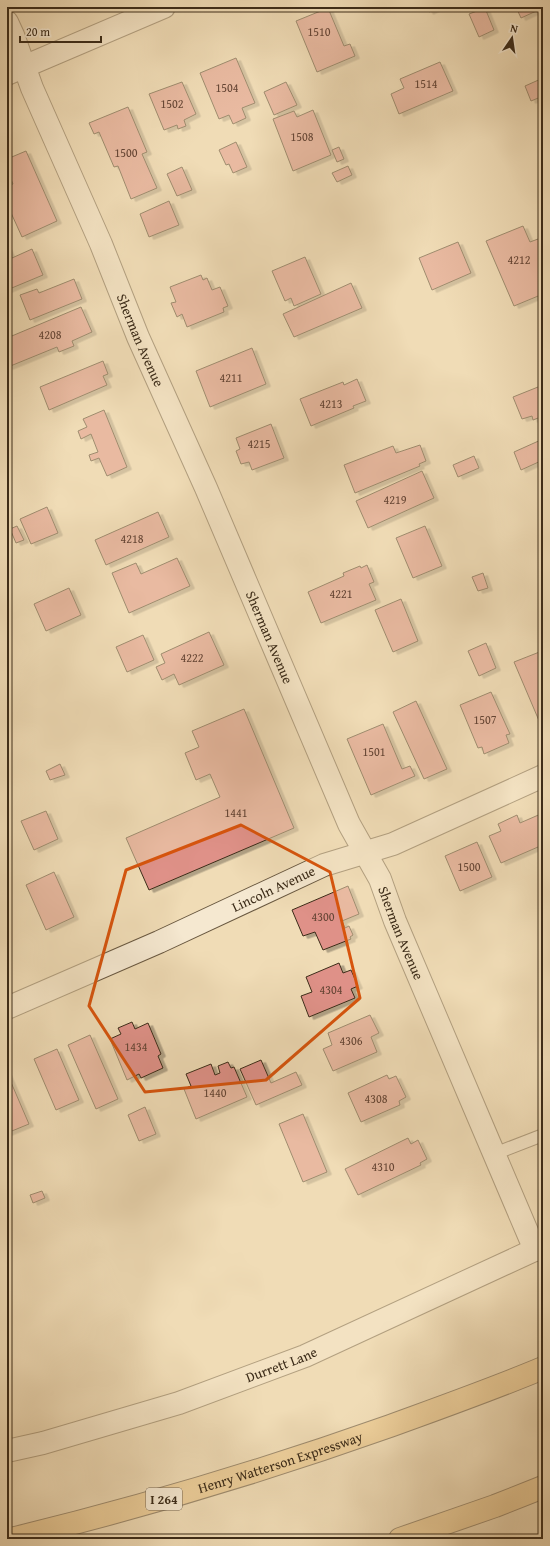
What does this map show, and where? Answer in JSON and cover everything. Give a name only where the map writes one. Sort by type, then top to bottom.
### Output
[{"type":"highway","name":"Henry Watterson Expressway","points":[[11,1539],[62,1527],[200,1489],[315,1453],[489,1390],[543,1368]]},
{"type":"highway","points":[[400,1539],[495,1506],[543,1487]]},
{"type":"street","points":[[15,70],[164,7]]},
{"type":"street","name":"Sherman Avenue","points":[[7,22],[13,35],[15,70],[32,88],[101,244],[138,337],[206,488],[350,824],[380,879],[398,928],[494,1154],[539,1248]]},
{"type":"street","name":"Lincoln Avenue","points":[[7,1008],[158,942],[324,865],[393,844],[543,776]]},
{"type":"street","name":"Durrett Lane","points":[[7,1451],[43,1443],[179,1403],[305,1356],[539,1248]]},
{"type":"lane","points":[[494,1154],[543,1135]]},
{"type":"highlighted area","points":[[241,825],[330,872],[360,998],[266,1080],[145,1092],[89,1006],[126,870]]},
{"type":"building","points":[[426,7],[438,7],[429,12]]},
{"type":"building","points":[[516,7],[543,7],[543,8],[521,18]]},
{"type":"building","points":[[328,8],[344,46],[350,44],[355,56],[317,72],[296,21]]},
{"type":"building","points":[[485,8],[494,30],[479,37],[469,14]]},
{"type":"building","points":[[236,58],[255,103],[242,108],[246,118],[233,124],[229,115],[219,119],[200,73]]},
{"type":"building","points":[[440,62],[453,91],[399,114],[391,94],[404,88],[400,79]]},
{"type":"building","points":[[543,78],[543,96],[531,101],[525,86]]},
{"type":"building","points":[[182,82],[196,114],[184,120],[186,126],[178,129],[177,125],[164,130],[149,94]]},
{"type":"building","points":[[286,82],[297,105],[274,115],[264,92]]},
{"type":"building","points":[[128,107],[147,152],[142,154],[157,188],[131,199],[118,166],[114,167],[99,132],[94,134],[89,123]]},
{"type":"building","points":[[313,110],[331,155],[293,171],[273,119],[294,111],[297,117]]},
{"type":"building","points":[[236,142],[247,167],[233,173],[229,164],[226,165],[219,150]]},
{"type":"building","points":[[339,147],[344,159],[337,162],[332,150]]},
{"type":"building","points":[[26,151],[57,221],[22,237],[7,204],[7,186],[13,184],[7,171],[7,159]]},
{"type":"building","points":[[348,166],[352,175],[337,182],[332,173]]},
{"type":"building","points":[[182,167],[192,190],[177,196],[167,174]]},
{"type":"building","points":[[169,201],[179,225],[149,237],[140,214]]},
{"type":"building","points":[[523,226],[530,242],[538,239],[543,250],[543,294],[514,306],[486,241]]},
{"type":"building","points":[[458,242],[471,273],[432,290],[419,258]]},
{"type":"building","points":[[7,247],[12,258],[32,249],[43,275],[7,290]]},
{"type":"building","points":[[305,257],[321,294],[294,306],[291,298],[285,301],[272,271]]},
{"type":"building","points":[[201,275],[203,280],[207,278],[212,290],[220,287],[228,306],[223,308],[224,312],[187,327],[182,314],[177,317],[171,303],[176,302],[170,287]]},
{"type":"building","points":[[74,279],[82,299],[30,320],[20,295],[37,289],[39,293]]},
{"type":"building","points":[[351,283],[362,308],[294,337],[283,314]]},
{"type":"building","points":[[81,307],[92,332],[72,341],[74,346],[59,352],[57,347],[8,367],[7,338]]},
{"type":"building","points":[[252,348],[266,384],[210,407],[196,371]]},
{"type":"building","points":[[103,361],[108,374],[103,376],[107,385],[49,410],[40,387]]},
{"type":"building","points":[[357,379],[366,401],[353,406],[354,408],[311,426],[300,399],[343,382],[344,385]]},
{"type":"building","points":[[543,385],[543,416],[533,420],[532,416],[522,419],[513,397]]},
{"type":"building","points":[[104,410],[127,467],[107,476],[99,458],[91,461],[89,455],[98,452],[91,434],[81,439],[78,431],[87,427],[83,419]]},
{"type":"building","points":[[271,424],[284,458],[252,470],[249,462],[241,464],[236,451],[240,449],[236,438]]},
{"type":"building","points":[[543,439],[543,460],[521,470],[514,452]]},
{"type":"building","points":[[420,445],[426,461],[419,464],[420,466],[355,493],[344,465],[393,446],[396,453]]},
{"type":"building","points":[[474,456],[479,468],[458,477],[453,465]]},
{"type":"building","points":[[422,471],[434,498],[368,528],[356,501]]},
{"type":"building","points":[[47,507],[58,533],[31,544],[20,519]]},
{"type":"building","points":[[158,512],[169,537],[106,565],[95,540]]},
{"type":"building","points":[[17,526],[24,540],[16,543],[10,529]]},
{"type":"building","points":[[425,526],[442,566],[413,578],[396,538]]},
{"type":"building","points":[[177,558],[190,586],[129,613],[112,573],[136,563],[141,574]]},
{"type":"building","points":[[367,565],[374,582],[369,584],[376,600],[321,623],[308,592],[344,576],[343,573],[360,566],[361,568]]},
{"type":"building","points":[[483,573],[488,588],[478,591],[472,577]]},
{"type":"building","points":[[69,588],[81,615],[46,631],[34,604]]},
{"type":"building","points":[[401,599],[418,641],[393,652],[375,610]]},
{"type":"building","points":[[209,632],[224,665],[179,685],[174,674],[162,680],[156,667],[165,663],[161,654]]},
{"type":"building","points":[[143,635],[154,660],[127,672],[116,647]]},
{"type":"building","points":[[486,643],[496,668],[479,676],[468,651]]},
{"type":"building","points":[[542,651],[543,722],[540,723],[514,662]]},
{"type":"building","points":[[491,692],[510,734],[506,735],[509,743],[484,754],[482,747],[478,748],[460,705]]},
{"type":"building","points":[[416,701],[447,769],[424,779],[393,712]]},
{"type":"building","points":[[244,709],[294,828],[149,890],[126,838],[220,797],[210,774],[196,780],[185,753],[199,747],[192,731]]},
{"type":"building","points":[[383,724],[402,769],[410,766],[415,776],[371,795],[347,739]]},
{"type":"building","points":[[60,764],[65,775],[50,780],[46,771]]},
{"type":"building","points":[[46,811],[58,839],[34,850],[21,821]]},
{"type":"building","points":[[543,813],[543,855],[541,855],[538,847],[501,863],[489,836],[501,831],[498,824],[517,815],[520,823]]},
{"type":"building","points":[[477,842],[492,877],[460,891],[445,856]]},
{"type":"building","points":[[54,872],[74,917],[46,930],[26,885]]},
{"type":"building","points":[[348,886],[359,914],[342,921],[345,928],[349,926],[353,935],[350,937],[351,939],[323,950],[315,932],[303,936],[292,910]]},
{"type":"building","points":[[339,963],[343,973],[351,970],[358,986],[351,989],[355,998],[309,1017],[301,996],[312,992],[306,977]]},
{"type":"building","points":[[370,1015],[379,1033],[371,1037],[377,1052],[333,1071],[323,1049],[332,1045],[328,1033]]},
{"type":"building","points":[[132,1022],[135,1029],[148,1023],[161,1054],[158,1056],[163,1068],[141,1078],[139,1074],[127,1080],[110,1039],[121,1034],[118,1028]]},
{"type":"building","points":[[90,1035],[118,1099],[96,1109],[68,1045]]},
{"type":"building","points":[[57,1049],[79,1100],[56,1110],[34,1059]]},
{"type":"building","points":[[261,1060],[271,1083],[296,1072],[302,1085],[256,1105],[240,1069]]},
{"type":"building","points":[[228,1062],[231,1068],[234,1067],[247,1097],[196,1119],[184,1089],[191,1086],[186,1074],[211,1064],[215,1075],[220,1073],[218,1066]]},
{"type":"building","points":[[7,1073],[29,1124],[7,1133]]},
{"type":"building","points":[[387,1075],[389,1079],[396,1076],[406,1097],[399,1101],[400,1105],[361,1122],[348,1093]]},
{"type":"building","points":[[145,1107],[156,1134],[139,1141],[128,1115]]},
{"type":"building","points":[[303,1114],[327,1172],[303,1182],[279,1124]]},
{"type":"building","points":[[408,1138],[411,1144],[418,1140],[427,1159],[420,1163],[421,1165],[358,1195],[345,1169]]},
{"type":"building","points":[[42,1191],[45,1198],[33,1203],[30,1195]]}]
